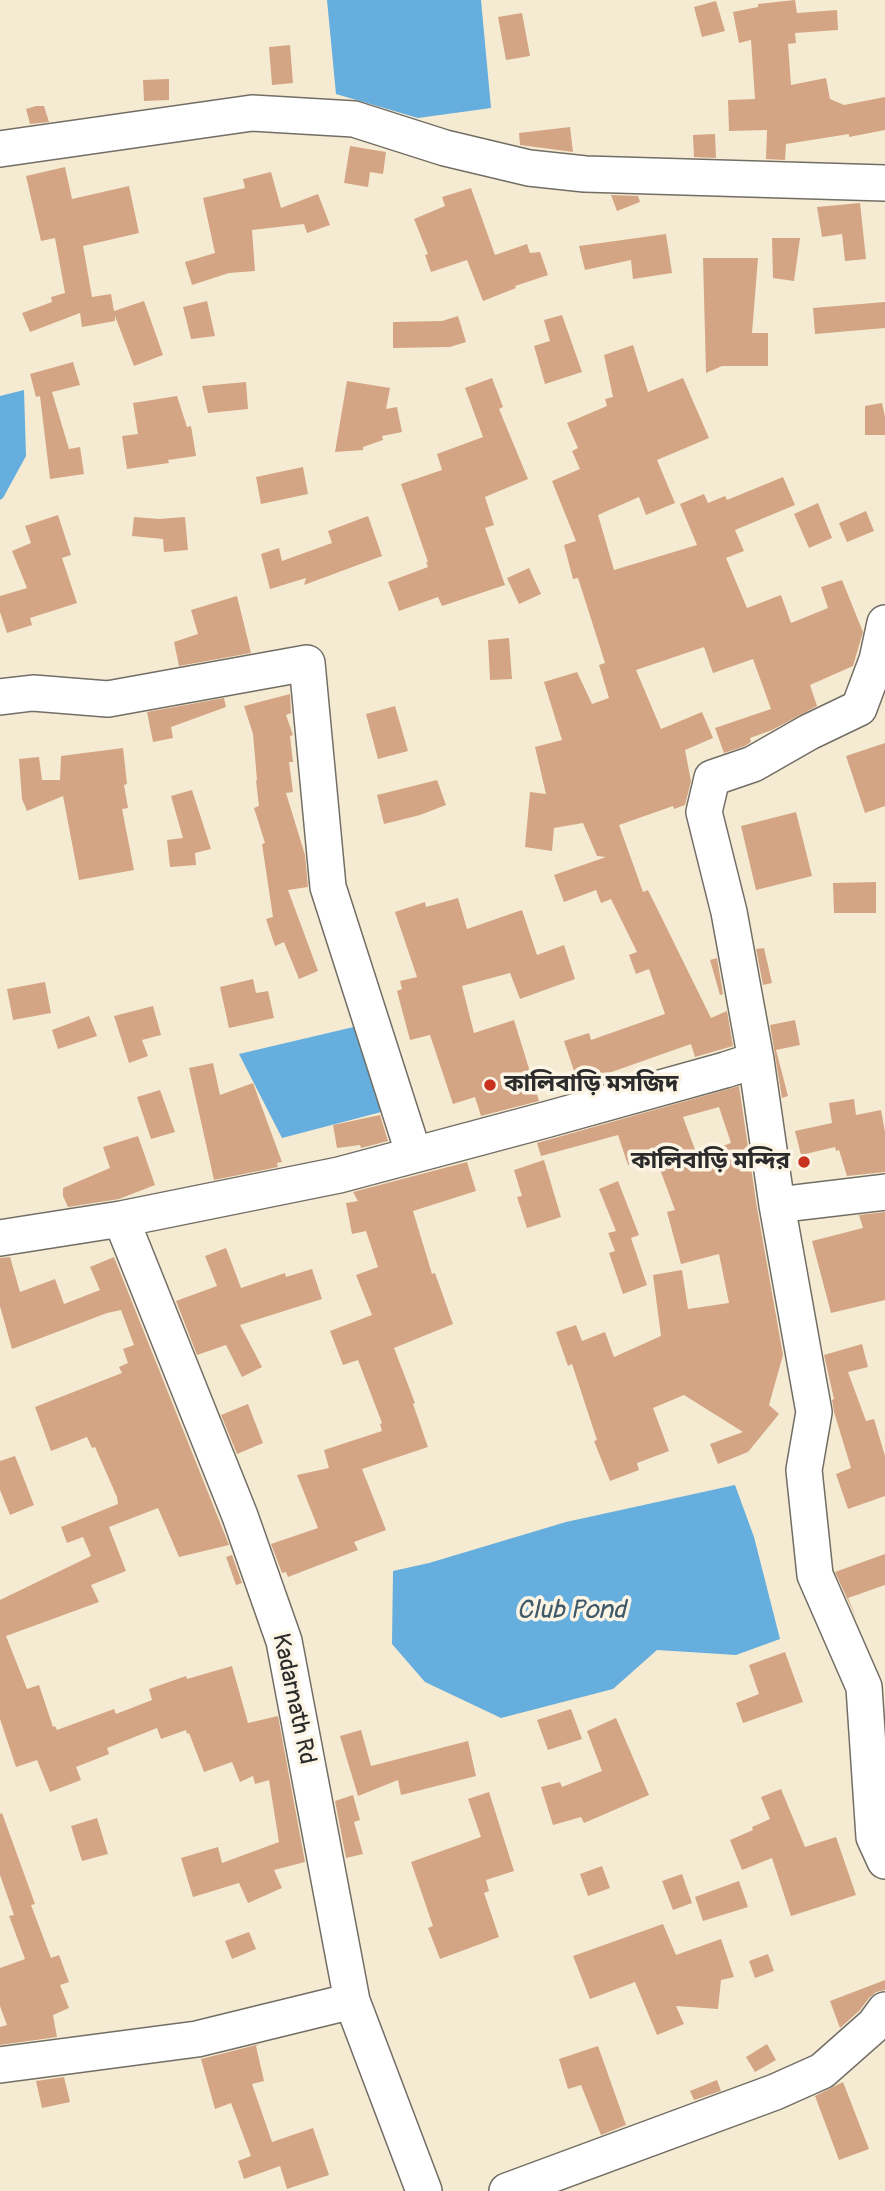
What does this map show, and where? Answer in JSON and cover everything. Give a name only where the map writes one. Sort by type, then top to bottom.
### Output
[{"type":"street","points":[[0,149],[252,113],[354,118],[445,148],[528,168],[585,174],[885,183]]},
{"type":"street","points":[[885,623],[877,660],[859,708],[752,764],[712,778],[704,812],[729,912],[814,1412],[804,1470],[815,1574],[864,1687],[874,1837],[885,1861]]},
{"type":"street","points":[[0,697],[33,693],[108,699],[307,663],[328,887],[414,1155]]},
{"type":"street","points":[[0,1238],[121,1219],[339,1175],[756,1060]]},
{"type":"street","points":[[777,1205],[885,1192]]},
{"type":"street","name":"Kadarnath Rd","points":[[121,1219],[240,1516],[284,1641],[352,2001],[424,2191]]},
{"type":"street","points":[[0,2065],[197,2039],[352,2001]]},
{"type":"street","points":[[507,2191],[775,2092],[822,2071],[874,2025],[885,2010]]},
{"type":"water","points":[[327,0],[481,0],[491,108],[418,118],[336,94]]},
{"type":"water","points":[[24,390],[26,456],[0,500],[0,396]]},
{"type":"water","points":[[362,1025],[385,1111],[282,1138],[239,1054]]},
{"type":"water","name":"Club Pond","points":[[735,1485],[754,1537],[780,1639],[736,1655],[657,1650],[613,1689],[501,1718],[425,1682],[392,1644],[393,1571],[429,1563],[566,1522]]},
{"type":"building","points":[[795,0],[797,13],[837,10],[838,30],[795,33],[796,43],[788,44],[791,85],[826,78],[830,99],[844,105],[885,97],[885,130],[786,144],[785,160],[766,159],[767,130],[729,131],[728,100],[755,99],[751,40],[739,43],[733,12],[758,7],[758,4]]},
{"type":"building","points":[[716,1],[725,31],[702,37],[694,7]]},
{"type":"building","points":[[522,13],[530,56],[506,60],[498,17]]},
{"type":"building","points":[[290,45],[293,83],[272,85],[269,47]]},
{"type":"building","points":[[169,79],[169,100],[144,101],[143,80]]},
{"type":"building","points":[[44,106],[49,122],[30,124],[26,109]]},
{"type":"building","points":[[570,127],[573,152],[520,145],[519,133]]},
{"type":"building","points":[[715,134],[716,158],[694,157],[693,135]]},
{"type":"building","points":[[350,146],[386,152],[383,174],[370,172],[368,187],[344,183]]},
{"type":"building","points":[[65,167],[72,199],[129,186],[139,233],[83,246],[92,297],[111,294],[114,311],[144,301],[163,355],[134,366],[115,316],[115,321],[82,327],[80,313],[30,332],[22,313],[52,302],[51,297],[65,293],[55,238],[41,241],[26,176]]},
{"type":"building","points":[[271,172],[281,208],[318,194],[330,225],[307,233],[304,224],[252,230],[255,271],[229,273],[192,285],[185,262],[215,253],[203,198],[245,188],[243,179]]},
{"type":"building","points":[[471,188],[495,255],[527,244],[530,253],[540,252],[548,275],[483,301],[467,260],[431,272],[425,255],[428,254],[414,219],[445,206],[442,197]]},
{"type":"building","points":[[611,195],[638,196],[640,202],[617,211]]},
{"type":"building","points":[[860,203],[866,259],[845,261],[842,234],[822,237],[817,207]]},
{"type":"building","points":[[666,234],[672,273],[633,279],[631,260],[585,270],[579,246]]},
{"type":"building","points":[[772,238],[800,238],[794,281],[773,278]]},
{"type":"building","points":[[703,258],[758,258],[752,333],[768,333],[768,366],[722,366],[706,373]]},
{"type":"building","points":[[207,301],[215,336],[191,339],[183,307]]},
{"type":"building","points":[[885,302],[885,328],[815,334],[813,308]]},
{"type":"building","points":[[562,315],[582,372],[545,384],[534,346],[550,341],[544,320]]},
{"type":"building","points":[[458,316],[466,342],[450,347],[393,348],[393,322],[442,321]]},
{"type":"building","points":[[633,345],[648,392],[683,378],[709,438],[657,460],[675,503],[646,515],[639,497],[598,515],[614,570],[697,545],[680,504],[704,494],[708,503],[725,496],[727,500],[783,477],[795,505],[735,530],[744,551],[726,558],[747,608],[781,595],[791,623],[828,608],[821,587],[842,580],[863,632],[853,666],[810,685],[817,706],[772,730],[750,738],[751,742],[745,746],[724,753],[715,728],[771,709],[753,659],[713,673],[704,647],[636,670],[661,729],[702,712],[713,738],[685,750],[691,781],[685,805],[674,809],[673,806],[619,825],[643,892],[648,890],[711,1018],[727,1011],[733,1046],[695,1057],[691,1044],[603,1075],[605,1082],[580,1089],[564,1041],[589,1033],[591,1040],[665,1014],[649,969],[636,974],[629,955],[637,952],[611,899],[601,903],[596,890],[564,902],[554,875],[606,857],[597,856],[583,823],[554,828],[552,851],[525,847],[530,792],[546,794],[535,747],[562,740],[544,682],[577,672],[592,704],[609,698],[599,665],[605,663],[578,578],[573,579],[564,545],[576,541],[552,481],[580,469],[572,451],[578,448],[567,423],[607,406],[605,399],[613,397],[604,355]]},
{"type":"building","points":[[73,362],[80,385],[52,392],[69,449],[80,447],[84,474],[50,479],[40,396],[36,397],[30,374]]},
{"type":"building","points":[[492,378],[503,407],[499,409],[528,479],[485,497],[494,525],[485,528],[505,585],[442,606],[438,597],[399,611],[388,582],[428,567],[401,484],[442,470],[437,454],[483,437],[465,388]]},
{"type":"building","points":[[347,381],[390,388],[386,409],[397,407],[402,432],[382,436],[383,440],[363,447],[363,450],[335,452]]},
{"type":"building","points":[[246,382],[248,409],[208,413],[202,386]]},
{"type":"building","points":[[177,396],[187,427],[191,426],[196,456],[127,469],[122,436],[138,434],[133,403]]},
{"type":"building","points":[[882,403],[885,435],[865,435],[865,406]]},
{"type":"building","points":[[303,467],[308,494],[261,504],[256,477]]},
{"type":"building","points":[[818,503],[832,538],[809,548],[794,514]]},
{"type":"building","points":[[866,511],[874,531],[847,542],[839,523]]},
{"type":"building","points":[[58,515],[71,555],[62,558],[77,603],[30,618],[32,625],[7,633],[0,612],[0,596],[27,588],[12,551],[31,543],[25,526]]},
{"type":"building","points":[[368,516],[382,556],[304,585],[306,578],[270,589],[261,554],[279,548],[282,561],[332,543],[328,531]]},
{"type":"building","points":[[134,517],[185,517],[188,550],[164,552],[163,539],[132,536]]},
{"type":"building","points":[[529,568],[541,594],[519,604],[507,578]]},
{"type":"building","points":[[237,596],[251,653],[179,666],[174,642],[198,634],[191,610]]},
{"type":"building","points":[[509,638],[512,679],[490,680],[488,640]]},
{"type":"building","points":[[290,694],[291,713],[286,715],[293,735],[290,736],[293,762],[289,762],[293,792],[286,793],[305,855],[308,887],[288,890],[318,971],[299,979],[284,942],[275,946],[266,919],[273,917],[262,844],[265,843],[254,808],[259,806],[253,734],[244,706]]},
{"type":"building","points":[[224,698],[226,707],[171,727],[173,738],[153,742],[147,712]]},
{"type":"building","points":[[395,706],[408,751],[378,759],[366,714]]},
{"type":"building","points":[[885,743],[885,806],[865,813],[846,756]]},
{"type":"building","points":[[123,748],[128,808],[122,809],[134,870],[79,880],[63,796],[27,811],[22,799],[19,759],[39,757],[42,780],[60,780],[61,756]]},
{"type":"building","points":[[437,780],[446,805],[384,824],[377,795]]},
{"type":"building","points":[[192,790],[211,849],[195,853],[196,865],[170,867],[167,840],[183,838],[171,796]]},
{"type":"building","points":[[796,812],[812,876],[756,890],[741,826]]},
{"type":"building","points":[[876,882],[876,913],[834,913],[833,883]]},
{"type":"building","points":[[458,898],[467,929],[522,910],[537,955],[564,945],[575,979],[520,999],[510,973],[462,986],[474,1033],[514,1020],[539,1101],[481,1116],[475,1097],[453,1104],[430,1035],[410,1040],[397,991],[402,989],[400,981],[417,977],[395,912],[425,902],[426,907]]},
{"type":"building","points":[[764,948],[772,983],[763,985],[756,949]]},
{"type":"building","points":[[717,958],[723,994],[720,995],[710,960]]},
{"type":"building","points":[[253,979],[256,993],[268,991],[274,1018],[229,1028],[220,987]]},
{"type":"building","points":[[45,982],[51,1013],[13,1020],[7,989]]},
{"type":"building","points":[[153,1006],[161,1035],[142,1040],[148,1056],[129,1063],[114,1016]]},
{"type":"building","points":[[89,1016],[97,1036],[58,1049],[52,1030]]},
{"type":"building","points":[[795,1020],[800,1045],[776,1050],[788,1096],[782,1098],[770,1025]]},
{"type":"building","points":[[213,1063],[220,1095],[253,1083],[282,1162],[277,1163],[278,1167],[214,1180],[189,1068]]},
{"type":"building","points":[[739,1086],[783,1355],[769,1405],[779,1414],[748,1452],[718,1464],[710,1444],[743,1432],[684,1395],[653,1408],[669,1451],[637,1463],[639,1470],[610,1481],[594,1441],[597,1440],[572,1364],[568,1366],[556,1332],[576,1325],[582,1341],[605,1332],[614,1357],[661,1336],[653,1275],[682,1270],[688,1309],[729,1303],[719,1254],[681,1264],[667,1212],[675,1210],[655,1156],[628,1165],[618,1135],[541,1156],[537,1143]],"holes":[[[719,1107],[731,1143],[697,1155],[683,1117]]]},
{"type":"building","points":[[160,1090],[175,1132],[151,1139],[137,1097]]},
{"type":"building","points":[[854,1099],[856,1115],[881,1110],[885,1132],[885,1172],[847,1176],[839,1150],[836,1151],[835,1147],[801,1155],[795,1131],[832,1123],[829,1103]]},
{"type":"building","points":[[380,1115],[388,1141],[361,1148],[360,1145],[337,1148],[333,1125]]},
{"type":"building","points":[[138,1136],[155,1185],[119,1199],[68,1207],[63,1188],[110,1168],[103,1147]]},
{"type":"building","points":[[544,1160],[561,1217],[527,1228],[517,1197],[522,1196],[514,1170]]},
{"type":"building","points":[[467,1162],[476,1191],[413,1211],[432,1274],[435,1273],[453,1324],[394,1348],[428,1447],[362,1469],[386,1530],[354,1542],[358,1550],[288,1577],[286,1572],[282,1573],[271,1544],[318,1528],[297,1475],[329,1468],[324,1450],[382,1431],[382,1423],[358,1360],[343,1365],[330,1331],[372,1315],[356,1275],[378,1267],[366,1231],[352,1234],[346,1203],[358,1201],[353,1192]]},
{"type":"building","points":[[618,1181],[639,1235],[631,1238],[647,1285],[623,1294],[609,1253],[615,1251],[608,1233],[616,1231],[599,1189]]},
{"type":"building","points":[[885,1212],[885,1300],[831,1313],[812,1241],[863,1228],[859,1215]]},
{"type":"building","points":[[226,1248],[241,1288],[285,1273],[286,1277],[312,1269],[322,1299],[240,1325],[262,1367],[242,1377],[226,1345],[197,1355],[176,1301],[217,1286],[205,1256]]},
{"type":"building","points":[[10,1257],[20,1292],[55,1279],[64,1304],[100,1290],[90,1267],[114,1257],[229,1545],[179,1557],[158,1508],[109,1527],[126,1571],[91,1585],[99,1602],[6,1636],[27,1689],[39,1685],[53,1727],[57,1730],[114,1709],[116,1714],[152,1700],[149,1689],[186,1676],[187,1679],[232,1666],[248,1723],[278,1716],[305,1862],[274,1870],[282,1888],[248,1903],[239,1883],[193,1897],[181,1858],[218,1847],[222,1863],[279,1842],[269,1780],[255,1784],[253,1776],[240,1782],[232,1762],[204,1772],[186,1730],[161,1739],[157,1728],[107,1748],[109,1754],[76,1767],[81,1780],[50,1792],[37,1760],[16,1767],[0,1719],[0,1600],[91,1556],[83,1537],[67,1543],[61,1527],[118,1504],[95,1447],[92,1448],[87,1437],[51,1451],[35,1407],[122,1373],[119,1367],[128,1363],[123,1349],[134,1345],[121,1310],[12,1349],[0,1306],[0,1258]]},
{"type":"building","points":[[862,1344],[868,1367],[848,1372],[866,1421],[874,1419],[885,1456],[885,1496],[848,1509],[836,1474],[851,1468],[834,1412],[834,1399],[824,1355]]},
{"type":"building","points":[[248,1404],[263,1443],[237,1454],[221,1415]]},
{"type":"building","points":[[15,1456],[34,1505],[10,1515],[0,1490],[0,1461]]},
{"type":"building","points":[[885,1554],[885,1585],[848,1598],[857,1620],[835,1572]]},
{"type":"building","points":[[232,1555],[242,1583],[236,1585],[226,1557]]},
{"type":"building","points":[[785,1652],[803,1702],[743,1723],[736,1703],[759,1694],[749,1665]]},
{"type":"building","points":[[571,1709],[582,1739],[548,1750],[537,1720]]},
{"type":"building","points":[[616,1718],[649,1795],[584,1823],[581,1817],[553,1825],[541,1787],[560,1782],[562,1787],[602,1771],[587,1731]]},
{"type":"building","points":[[361,1730],[371,1766],[468,1741],[476,1776],[401,1795],[398,1780],[358,1796],[340,1736]]},
{"type":"building","points":[[781,1789],[805,1847],[836,1837],[856,1895],[791,1916],[772,1858],[742,1870],[730,1840],[770,1819],[761,1797]]},
{"type":"building","points":[[489,1792],[514,1871],[486,1880],[489,1891],[484,1893],[499,1937],[440,1959],[428,1928],[433,1926],[411,1862],[481,1837],[468,1799]]},
{"type":"building","points":[[353,1795],[360,1820],[354,1822],[363,1854],[346,1858],[335,1801]]},
{"type":"building","points":[[2,1813],[35,1904],[31,1905],[51,1958],[59,1955],[69,1982],[60,1985],[69,2008],[53,2015],[57,2037],[0,2045],[0,2027],[7,2025],[0,2006],[0,1968],[25,1959],[9,1916],[14,1915],[0,1875]]},
{"type":"building","points":[[97,1818],[108,1854],[82,1861],[71,1826]]},
{"type":"building","points":[[602,1866],[610,1888],[588,1896],[580,1874]]},
{"type":"building","points":[[682,1874],[692,1903],[673,1910],[662,1881]]},
{"type":"building","points":[[739,1881],[748,1907],[703,1921],[695,1897]]},
{"type":"building","points":[[663,1924],[676,1955],[721,1939],[734,1977],[721,1980],[718,2009],[676,2006],[684,2024],[657,2035],[635,1982],[590,1999],[573,1956]]},
{"type":"building","points":[[249,1932],[256,1949],[232,1959],[225,1941]]},
{"type":"building","points":[[768,1954],[774,1971],[755,1978],[749,1961]]},
{"type":"building","points":[[885,1980],[885,1990],[876,1992],[840,2028],[830,2001]]},
{"type":"building","points":[[260,2044],[256,2046],[264,2081],[252,2084],[272,2142],[313,2128],[329,2175],[287,2189],[280,2166],[244,2179],[238,2161],[251,2156],[231,2103],[215,2109],[201,2059]]},
{"type":"building","points":[[767,2044],[776,2060],[755,2072],[746,2057]]},
{"type":"building","points":[[598,2046],[626,2125],[601,2135],[581,2085],[568,2089],[559,2059]]},
{"type":"building","points":[[64,2077],[70,2102],[42,2108],[36,2081]]},
{"type":"building","points":[[717,2080],[721,2091],[694,2100],[690,2091]]},
{"type":"building","points":[[843,2082],[869,2149],[839,2160],[815,2096]]},
{"type":"place","name":"কালিবাড়ি মসজিদ","points":[[490,1085]]},
{"type":"place","name":"কালিবাড়ি মন্দির","points":[[804,1162]]}]
